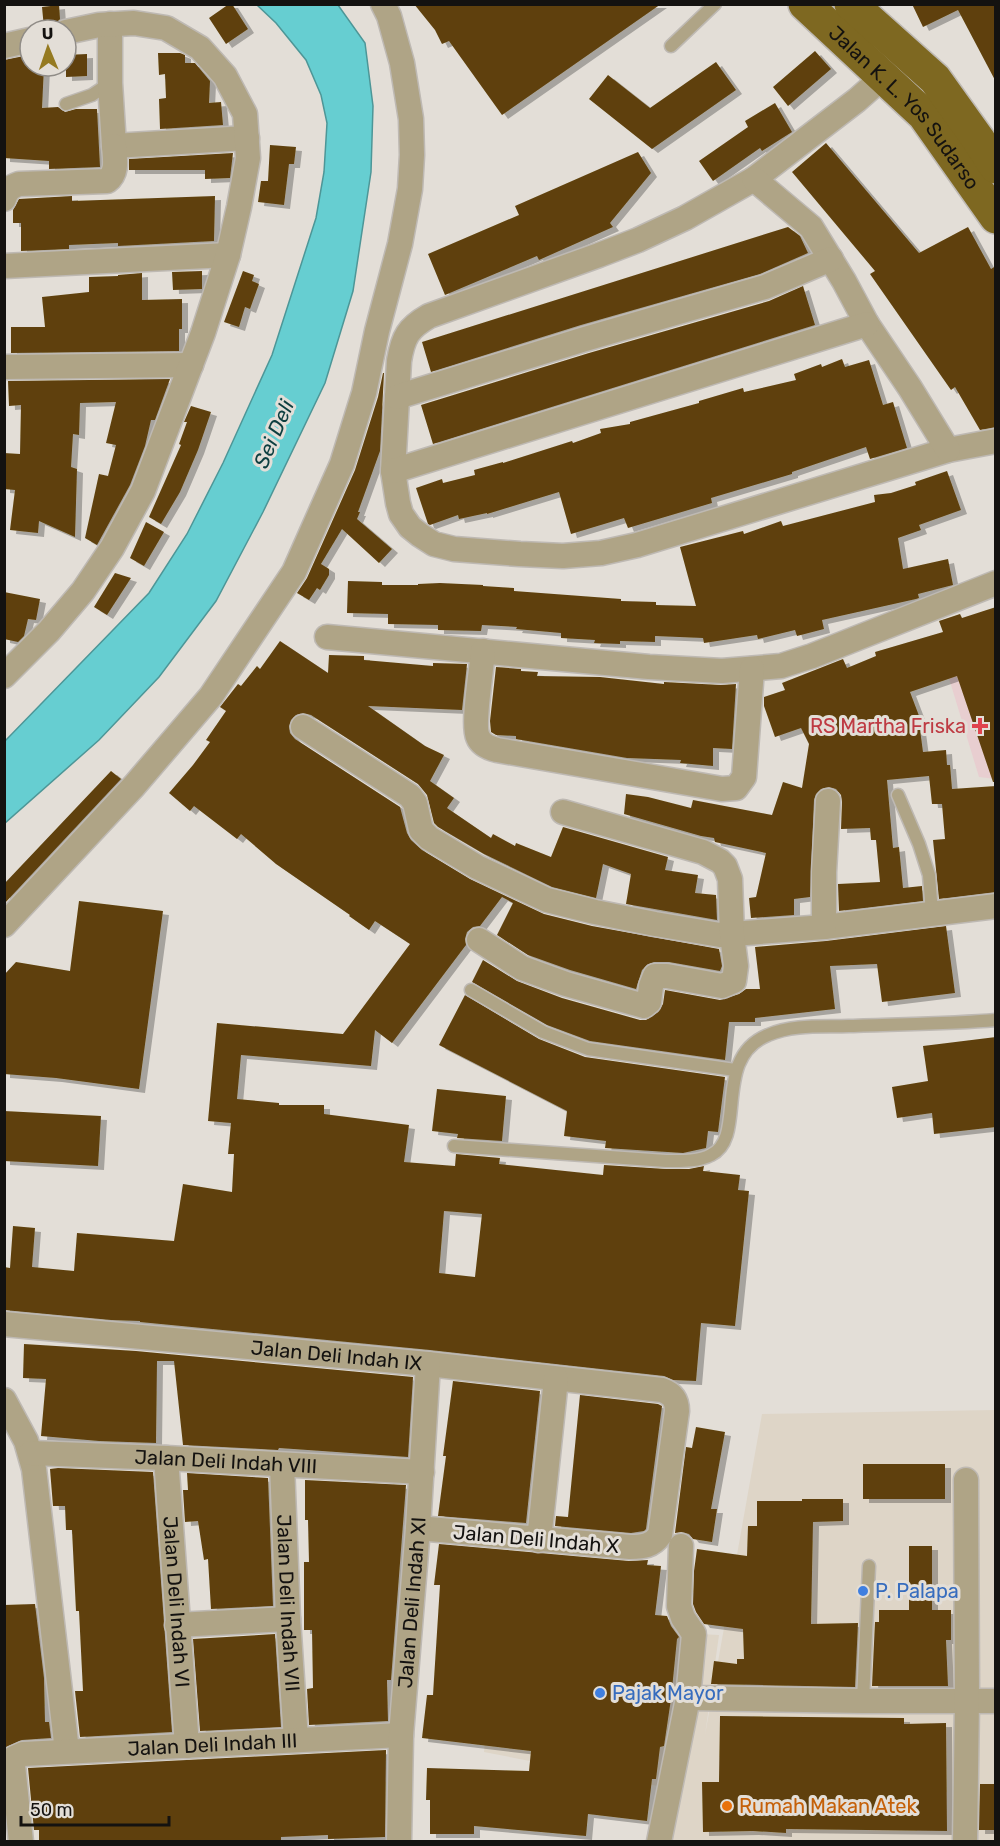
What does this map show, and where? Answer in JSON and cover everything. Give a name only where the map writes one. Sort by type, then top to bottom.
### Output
[{"type":"highway","name":"Jalan K. L. Yos Sudarso","points":[[805,4],[924,115],[996,217]]},
{"type":"highway","name":"Jalan K. L. Yos Sudarso","points":[[851,4],[934,79],[996,167]]},
{"type":"street","points":[[4,926],[134,786],[211,696],[294,572],[342,464],[364,393],[376,331],[400,244],[410,189],[411,119],[392,8]]},
{"type":"street","points":[[4,676],[49,631],[83,591],[112,549],[143,491],[191,365],[228,255],[248,158],[245,114],[225,76],[200,48],[166,28],[134,22],[78,30]]},
{"type":"street","points":[[4,199],[7,191],[18,183],[107,181],[112,177],[115,169],[110,83],[110,24]]},
{"type":"street","points":[[883,77],[857,100],[754,179],[685,218],[638,240],[429,316],[411,328],[401,346],[393,471],[401,514],[410,527],[434,544],[454,549],[563,556],[601,553],[637,545],[948,450],[996,441]]},
{"type":"street","points":[[114,146],[247,138]]},
{"type":"street","points":[[754,179],[811,227],[867,324],[948,450]]},
{"type":"street","points":[[4,266],[228,255]]},
{"type":"street","points":[[397,397],[765,287],[831,259]]},
{"type":"street","points":[[393,471],[867,324]]},
{"type":"street","points":[[4,367],[191,365]]},
{"type":"street","points":[[327,637],[669,668],[722,671],[752,669],[781,666],[812,656],[996,583]]},
{"type":"street","points":[[483,651],[476,725],[478,739],[483,744],[497,750],[722,789],[736,788],[744,777],[752,669]]},
{"type":"street","points":[[303,727],[410,796],[415,803],[421,830],[429,838],[487,872],[547,900],[595,912],[720,935],[824,927],[996,906]]},
{"type":"street","points":[[824,927],[828,801]]},
{"type":"street","points":[[479,940],[522,968],[566,984],[644,1006],[649,1002],[655,976],[678,977],[722,986],[734,981],[736,966],[732,935],[730,879],[725,866],[720,861],[703,852],[563,812]]},
{"type":"street","name":"Jalan Deli Indah IX","points":[[4,1324],[428,1364],[668,1392],[676,1400],[677,1411],[660,1535],[652,1544]]},
{"type":"street","name":"Jalan Deli Indah XI","points":[[399,1842],[401,1735],[418,1528],[428,1364]]},
{"type":"street","points":[[539,1540],[556,1379]]},
{"type":"street","points":[[4,1400],[31,1453],[67,1751]]},
{"type":"street","name":"Jalan Deli Indah VIII","points":[[31,1453],[422,1472]]},
{"type":"street","name":"Jalan Deli Indah VI","points":[[166,1458],[187,1746]]},
{"type":"street","name":"Jalan Deli Indah VII","points":[[282,1466],[288,1619],[296,1740]]},
{"type":"street","points":[[965,1842],[966,1480]]},
{"type":"street","name":"Jalan Deli Indah X","points":[[418,1528],[630,1547],[652,1544]]},
{"type":"street","points":[[659,1842],[688,1698],[694,1634],[680,1611],[681,1546]]},
{"type":"street","points":[[177,1625],[288,1619]]},
{"type":"street","points":[[688,1698],[996,1701]]},
{"type":"street","name":"Jalan Deli Indah III","points":[[21,1842],[13,1765],[14,1758],[23,1754],[401,1735]]},
{"type":"lane","points":[[670,46],[715,4]]},
{"type":"lane","points":[[66,104],[92,95],[110,83]]},
{"type":"lane","points":[[898,795],[919,844],[928,876],[932,913]]},
{"type":"lane","points":[[471,990],[543,1032],[588,1049],[735,1070]]},
{"type":"lane","points":[[454,1146],[666,1161],[700,1159],[711,1156],[723,1144],[730,1125],[735,1070],[753,1044],[767,1035],[801,1028],[996,1020]]},
{"type":"lane","points":[[863,1701],[869,1566]]},
{"type":"shaded area","name":"RS Martha Friska","points":[[995,665],[995,779],[979,777],[948,675]]},
{"type":"shaded area","name":"P. Palapa","points":[[995,1410],[995,1841],[650,1841],[658,1786],[484,1752],[496,1623],[719,1635],[705,1735],[762,1414]]},
{"type":"water","name":"Sei Deli","points":[[257,5],[338,5],[365,43],[373,106],[371,172],[353,291],[325,383],[263,512],[216,601],[159,677],[99,740],[5,823],[5,741],[149,593],[187,534],[223,463],[272,355],[316,218],[324,172],[327,123],[321,95],[306,60],[276,23]]},
{"type":"building","points":[[232,4],[248,29],[226,44],[209,18]]},
{"type":"building","points":[[414,4],[661,4],[502,115],[449,41],[442,44],[435,30]]},
{"type":"building","points":[[912,4],[996,4],[996,82],[958,10],[923,27]]},
{"type":"building","points":[[59,5],[60,18],[43,18],[42,7]]},
{"type":"building","points":[[815,51],[831,69],[788,106],[773,87]]},
{"type":"building","points":[[158,53],[180,53],[185,55],[185,63],[195,63],[210,81],[209,103],[221,102],[223,125],[160,129],[159,99],[166,98],[165,74],[159,75]]},
{"type":"building","points":[[78,54],[87,54],[87,76],[78,76]]},
{"type":"building","points":[[18,57],[18,78],[43,78],[42,108],[58,107],[65,112],[76,109],[97,109],[100,167],[49,169],[49,161],[4,158],[4,60]]},
{"type":"building","points":[[716,62],[736,90],[652,149],[589,99],[608,75],[650,108]]},
{"type":"building","points":[[775,103],[792,132],[762,151],[760,148],[713,181],[699,161],[748,127],[745,121]]},
{"type":"building","points":[[826,143],[919,253],[968,227],[991,269],[996,266],[996,427],[980,430],[955,387],[951,390],[870,274],[875,271],[792,172]]},
{"type":"building","points":[[270,145],[296,147],[294,164],[289,164],[284,205],[258,202],[261,181],[268,181]]},
{"type":"building","points":[[638,152],[651,173],[610,223],[613,227],[539,260],[537,256],[445,295],[428,254],[519,215],[515,206]]},
{"type":"building","points":[[233,153],[230,178],[205,179],[205,170],[129,170],[129,159]]},
{"type":"building","points":[[72,196],[72,201],[215,196],[214,241],[118,246],[118,243],[69,245],[69,249],[21,251],[21,223],[13,223],[13,210],[19,199]]},
{"type":"building","points":[[788,227],[800,236],[808,253],[760,274],[581,325],[431,372],[422,342]]},
{"type":"building","points":[[202,271],[202,289],[173,290],[172,272]]},
{"type":"building","points":[[243,271],[254,275],[252,281],[259,284],[250,309],[245,307],[239,327],[224,322]]},
{"type":"building","points":[[142,273],[142,300],[182,299],[179,351],[11,353],[11,327],[45,327],[42,297],[89,292],[89,277]]},
{"type":"building","points":[[803,286],[815,325],[433,444],[421,405],[769,301]]},
{"type":"building","points":[[842,359],[845,367],[869,360],[883,405],[893,402],[907,448],[870,459],[866,447],[792,472],[792,474],[711,498],[712,503],[628,528],[624,518],[571,534],[559,492],[487,514],[459,519],[458,515],[428,524],[416,488],[442,479],[443,483],[475,475],[474,470],[572,441],[573,443],[601,433],[600,429],[630,424],[630,422],[743,388],[744,392],[796,380],[794,374]]},
{"type":"building","points":[[383,373],[380,451],[357,519],[392,549],[379,563],[342,529],[321,564],[329,569],[329,575],[320,590],[317,588],[309,600],[297,593],[307,578],[355,470],[378,397]]},
{"type":"building","points":[[170,379],[155,420],[151,420],[145,446],[130,485],[97,545],[85,538],[99,474],[108,476],[116,445],[106,443],[116,402],[80,403],[79,435],[73,434],[71,467],[77,469],[75,537],[39,521],[38,533],[10,530],[15,490],[4,489],[4,453],[20,454],[21,405],[9,406],[8,381]]},
{"type":"building","points":[[191,406],[211,412],[180,492],[161,524],[149,517],[181,445],[179,444],[187,422],[184,422]]},
{"type":"building","points":[[947,471],[961,510],[919,525],[921,530],[898,538],[903,569],[948,559],[953,585],[918,594],[919,598],[916,599],[822,620],[824,629],[797,636],[795,630],[758,639],[757,635],[704,643],[703,638],[655,636],[655,642],[594,643],[595,640],[561,638],[561,633],[516,629],[517,627],[482,625],[481,631],[438,630],[438,625],[388,624],[388,614],[347,613],[348,581],[382,582],[382,585],[440,583],[483,585],[514,588],[514,591],[656,602],[656,605],[696,606],[680,547],[743,531],[744,534],[781,521],[783,526],[875,502],[874,495],[891,493],[916,485],[915,482]]},
{"type":"building","points":[[146,522],[164,532],[144,566],[130,558]]},
{"type":"building","points":[[115,573],[131,578],[107,615],[94,607]]},
{"type":"building","points":[[4,592],[40,599],[36,620],[28,619],[24,636],[18,642],[4,639]]},
{"type":"building","points":[[996,607],[996,782],[993,782],[957,676],[910,692],[921,721],[919,722],[923,752],[946,750],[952,789],[996,786],[996,892],[939,899],[933,840],[945,839],[942,804],[932,804],[929,776],[887,780],[893,848],[899,847],[903,888],[922,886],[923,901],[839,911],[838,884],[880,882],[876,840],[871,840],[870,828],[841,829],[842,802],[841,795],[836,789],[829,787],[821,789],[814,800],[810,897],[794,899],[794,915],[751,918],[749,898],[756,897],[766,853],[715,842],[714,838],[624,814],[626,794],[691,808],[693,800],[772,815],[783,782],[802,788],[809,744],[801,728],[775,737],[764,706],[764,697],[785,690],[782,683],[843,659],[847,668],[876,656],[875,652],[943,632],[939,621],[960,614],[962,618]]},
{"type":"building","points":[[280,641],[328,673],[329,655],[364,656],[364,660],[433,666],[433,663],[467,664],[462,710],[368,706],[425,746],[444,755],[430,781],[454,798],[447,808],[491,838],[493,834],[515,846],[516,843],[551,857],[563,827],[668,857],[665,870],[698,875],[695,893],[716,895],[717,920],[626,904],[631,874],[603,864],[596,898],[552,887],[484,854],[438,827],[434,823],[427,795],[418,784],[311,715],[303,713],[296,715],[289,726],[290,733],[295,739],[400,807],[411,840],[422,850],[470,879],[544,914],[592,926],[719,949],[722,966],[720,971],[669,962],[654,962],[642,970],[636,989],[570,970],[528,955],[497,935],[513,903],[502,897],[480,926],[473,927],[467,932],[466,945],[392,1043],[375,1030],[371,1066],[241,1055],[237,1099],[279,1103],[279,1105],[324,1105],[324,1114],[409,1125],[404,1162],[455,1166],[456,1154],[500,1158],[499,1164],[603,1175],[604,1165],[666,1169],[689,1169],[704,1166],[703,1171],[740,1175],[738,1190],[749,1191],[735,1326],[701,1323],[696,1381],[430,1350],[4,1310],[4,1267],[10,1268],[13,1226],[35,1228],[32,1267],[74,1271],[77,1233],[174,1241],[183,1184],[232,1192],[234,1154],[228,1154],[231,1123],[208,1121],[217,1023],[343,1034],[410,944],[375,921],[369,930],[276,864],[241,834],[237,839],[194,806],[190,811],[169,793],[210,742],[206,740],[226,711],[220,707],[238,684],[241,686],[257,666],[260,669]],"holes":[[[444,1211],[482,1214],[475,1277],[439,1273]]]},
{"type":"building","points":[[496,667],[538,672],[537,676],[600,677],[664,684],[664,682],[736,684],[732,749],[713,748],[713,766],[680,763],[681,760],[627,758],[516,739],[516,736],[496,735],[491,732],[490,721]]},
{"type":"building","points":[[111,771],[121,779],[4,904],[4,884]]},
{"type":"building","points":[[79,901],[163,911],[139,1089],[4,1074],[4,975],[16,962],[70,971]]},
{"type":"building","points":[[946,926],[955,993],[882,1002],[877,964],[830,966],[835,1009],[755,1018],[755,1022],[729,1022],[725,1060],[590,1041],[547,1025],[472,982],[483,960],[517,981],[562,998],[646,1020],[658,1012],[663,1004],[665,990],[720,1000],[739,994],[746,989],[760,989],[755,947]]},
{"type":"building","points":[[465,995],[539,1039],[585,1057],[725,1077],[718,1132],[708,1131],[706,1148],[683,1153],[605,1148],[606,1141],[564,1136],[567,1111],[439,1045]]},
{"type":"building","points":[[996,1037],[996,1127],[934,1134],[932,1113],[897,1118],[892,1087],[928,1081],[923,1046]]},
{"type":"building","points":[[437,1089],[506,1096],[502,1141],[457,1138],[458,1134],[432,1131]]},
{"type":"building","points":[[4,1111],[101,1116],[98,1166],[4,1161]]},
{"type":"building","points":[[24,1344],[136,1351],[413,1377],[408,1457],[279,1448],[278,1450],[183,1445],[174,1361],[157,1361],[156,1443],[41,1436],[46,1379],[23,1378]]},
{"type":"building","points":[[453,1381],[540,1391],[526,1523],[438,1516]]},
{"type":"building","points":[[580,1395],[662,1406],[644,1531],[631,1533],[555,1526],[556,1516],[568,1517]]},
{"type":"building","points":[[696,1427],[725,1432],[711,1509],[717,1509],[712,1542],[693,1539],[689,1534],[682,1532],[675,1533],[686,1447],[692,1448]]},
{"type":"building","points":[[863,1464],[945,1464],[945,1499],[863,1499]]},
{"type":"building","points":[[50,1469],[153,1472],[172,1732],[80,1737],[75,1691],[83,1691],[79,1611],[76,1611],[72,1530],[66,1530],[65,1506],[53,1506]]},
{"type":"building","points":[[187,1473],[268,1478],[273,1606],[211,1609],[208,1559],[204,1560],[198,1521],[185,1522],[183,1490],[188,1490]]},
{"type":"building","points":[[305,1480],[406,1485],[391,1680],[387,1680],[388,1721],[309,1725],[307,1689],[313,1688],[312,1630],[304,1630],[304,1562],[309,1562],[308,1520],[305,1520]]},
{"type":"building","points":[[802,1499],[843,1499],[843,1521],[813,1522],[811,1624],[858,1623],[855,1687],[711,1684],[714,1661],[737,1664],[737,1659],[744,1659],[743,1629],[704,1624],[696,1612],[693,1604],[697,1549],[747,1556],[748,1526],[757,1526],[757,1501],[802,1501]]},
{"type":"building","points":[[439,1544],[629,1561],[648,1560],[647,1565],[661,1566],[655,1615],[667,1616],[679,1637],[664,1746],[660,1747],[656,1779],[652,1779],[647,1821],[588,1814],[586,1836],[474,1826],[474,1834],[430,1834],[430,1800],[426,1800],[427,1768],[529,1771],[531,1751],[422,1738],[427,1695],[433,1695],[440,1585],[434,1585]]},
{"type":"building","points":[[909,1546],[932,1546],[932,1610],[951,1610],[951,1640],[946,1640],[948,1686],[872,1686],[875,1622],[879,1622],[879,1610],[909,1610]]},
{"type":"building","points":[[35,1604],[44,1678],[45,1722],[49,1722],[51,1738],[22,1740],[4,1748],[4,1605]]},
{"type":"building","points":[[275,1634],[281,1727],[200,1731],[193,1639]]},
{"type":"building","points":[[720,1716],[904,1718],[904,1724],[946,1723],[947,1831],[786,1829],[786,1833],[703,1832],[702,1782],[719,1782]]},
{"type":"building","points":[[386,1750],[385,1837],[328,1839],[328,1835],[281,1837],[281,1842],[39,1842],[39,1830],[34,1830],[28,1768]]},
{"type":"building","points":[[980,1784],[996,1784],[996,1830],[979,1830]]},
{"type":"place","name":"RS Martha Friska","points":[[980,726]]},
{"type":"place","name":"P. Palapa","points":[[863,1591]]},
{"type":"place","name":"Pajak Mayor","points":[[600,1693]]},
{"type":"place","name":"Rumah Makan Atek","points":[[727,1806]]}]
